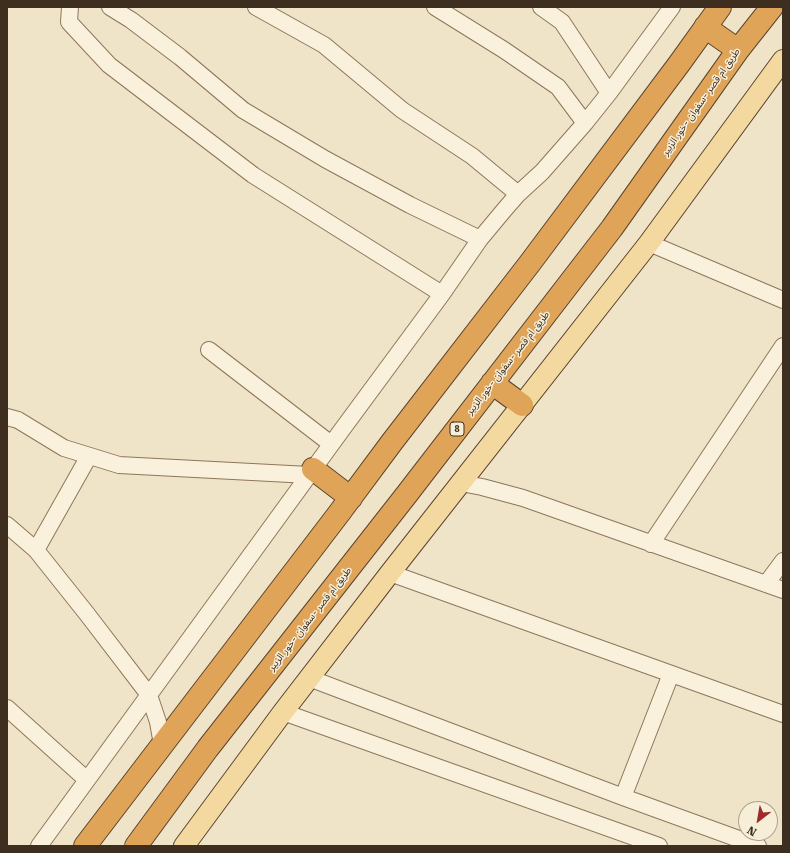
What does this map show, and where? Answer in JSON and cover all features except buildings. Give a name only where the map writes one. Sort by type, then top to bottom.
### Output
[{"type":"highway","points":[[85,846],[530,263],[720,7]]},
{"type":"highway","name":"طريق ام قصر -سفوان -خور الزبير","points":[[136,846],[208,748],[407,494],[612,228],[738,50],[772,7]]},
{"type":"highway","points":[[705,27],[738,50]]},
{"type":"highway","points":[[492,383],[522,405]]},
{"type":"highway","points":[[311,472],[351,498]]},
{"type":"main road","points":[[184,846],[283,712],[390,573],[650,243],[783,60]]},
{"type":"street","points":[[70,7],[69,22],[109,65],[253,175],[442,294]]},
{"type":"street","points":[[110,7],[143,29],[244,110],[325,159],[410,205],[480,239]]},
{"type":"street","points":[[256,7],[324,45],[402,110],[472,156],[518,194]]},
{"type":"street","points":[[435,7],[504,50],[558,87],[585,123]]},
{"type":"street","points":[[541,7],[562,22],[609,93]]},
{"type":"street","points":[[39,846],[331,444],[442,294],[480,239],[518,194],[546,167],[585,123],[672,7]]},
{"type":"street","points":[[650,243],[783,300]]},
{"type":"street","points":[[651,544],[783,346]]},
{"type":"street","points":[[209,350],[331,444]]},
{"type":"street","points":[[7,417],[18,420],[64,448],[119,465],[311,472]]},
{"type":"street","points":[[36,550],[89,456]]},
{"type":"street","points":[[461,483],[523,498],[783,590]]},
{"type":"street","points":[[7,524],[36,550],[149,695],[158,722],[162,746]]},
{"type":"street","points":[[766,584],[783,561]]},
{"type":"street","points":[[390,573],[783,714]]},
{"type":"street","points":[[623,797],[671,674]]},
{"type":"street","points":[[309,678],[623,797],[758,846]]},
{"type":"street","points":[[7,708],[87,780]]},
{"type":"street","points":[[283,712],[659,846]]}]
